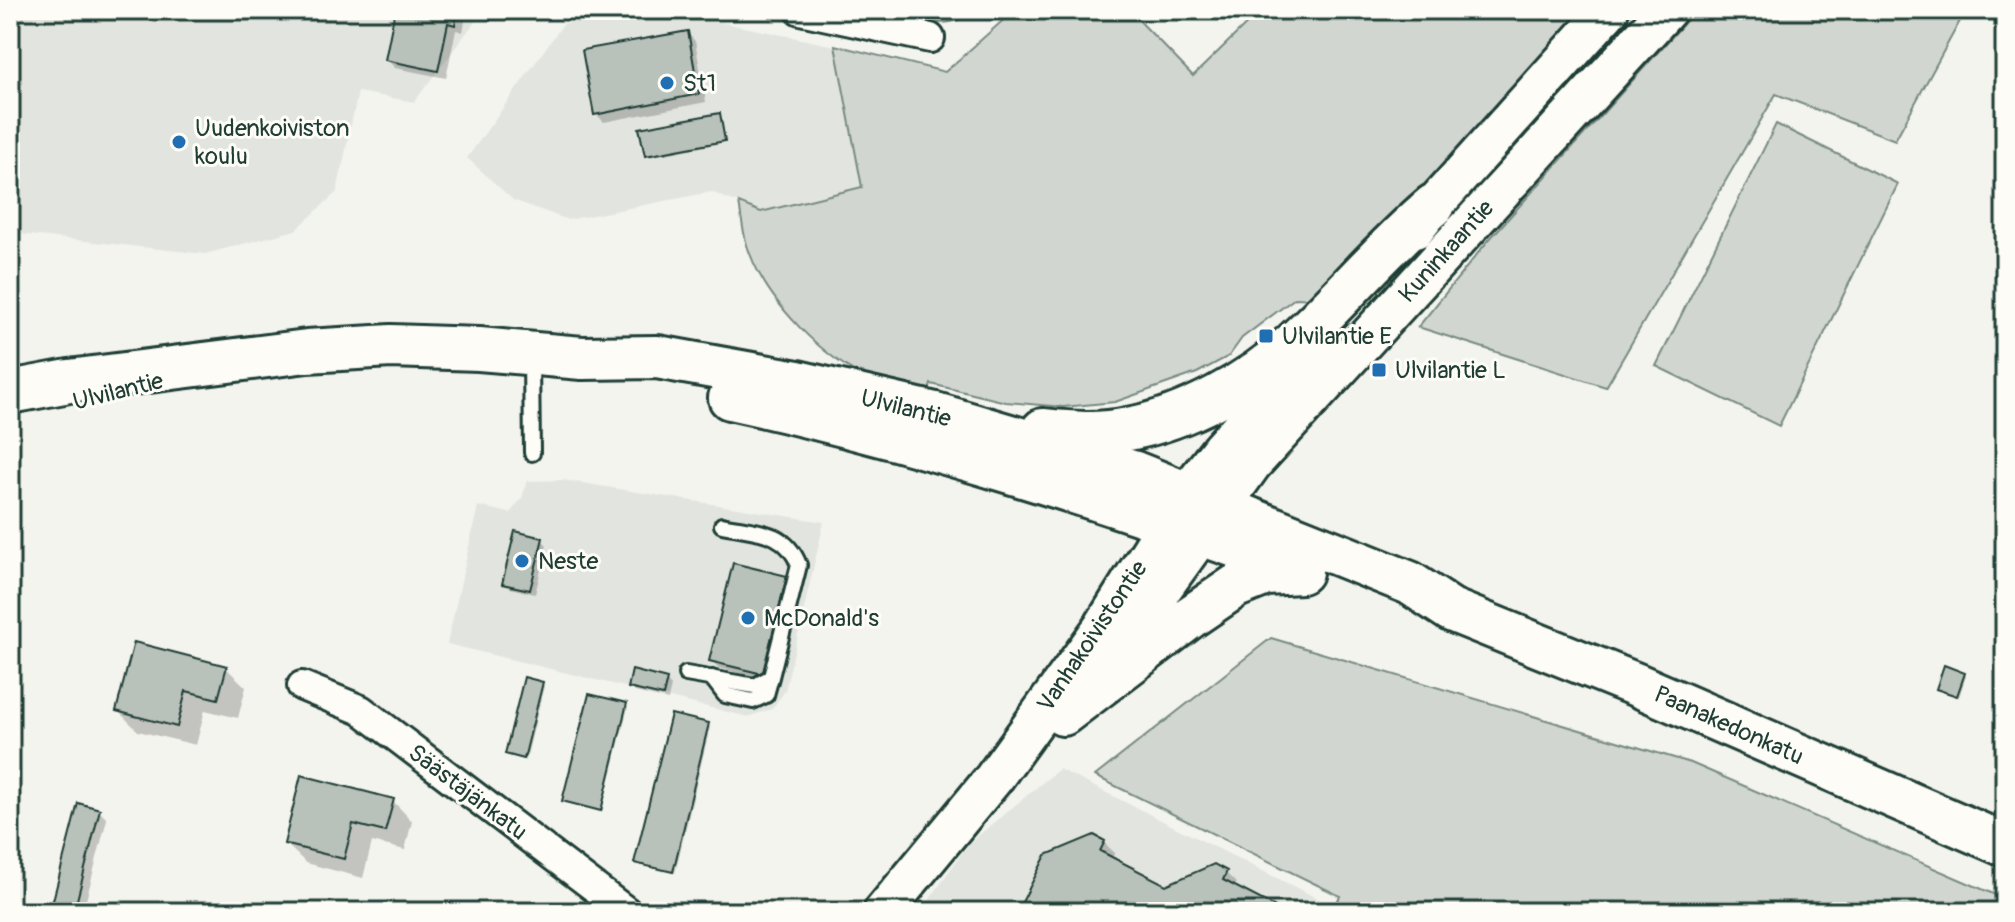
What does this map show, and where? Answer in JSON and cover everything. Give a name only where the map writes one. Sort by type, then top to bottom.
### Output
[{"type":"main road","name":"Kuninkaantie","points":[[1194,514],[1221,449],[1609,10]]},
{"type":"main road","name":"Kuninkaantie","points":[[1194,514],[1252,464],[1667,10]]},
{"type":"main road","points":[[935,414],[1084,434],[1128,429],[1159,421],[1195,406],[1255,374],[1292,345],[1393,240],[1433,206]]},
{"type":"main road","name":"Ulvilantie","points":[[10,392],[69,381],[307,351],[391,346],[582,358],[657,357],[797,382],[935,414],[1135,473],[1194,514]]},
{"type":"main road","name":"Ulvilantie","points":[[582,358],[650,381],[799,413],[1194,514]]},
{"type":"main road","name":"Ulvilantie","points":[[10,416],[225,363]]},
{"type":"main road","name":"Paanakedonkatu","points":[[1194,514],[1306,571],[1399,603],[1451,610]]},
{"type":"main road","name":"Paanakedonkatu","points":[[1194,514],[1410,583],[1451,610],[1637,685],[2005,845]]},
{"type":"main road","name":"Vanhakoivistontie","points":[[994,778],[1063,714],[1149,607],[1194,514]]},
{"type":"main road","name":"Vanhakoivistontie","points":[[883,912],[994,778],[1101,630],[1194,514]]},
{"type":"main road","points":[[1063,714],[1236,586],[1266,574],[1306,571]]},
{"type":"street","points":[[800,10],[930,38]]},
{"type":"street","name":"Säästäjänkatu","points":[[302,686],[361,710],[627,912]]},
{"type":"lane","points":[[530,354],[532,453]]},
{"type":"lane","points":[[686,674],[755,686],[771,677],[799,565],[792,548],[773,535],[722,525]]},
{"type":"shaded area","name":"Uudenkoiviston koulu","points":[[10,10],[484,10],[414,102],[358,92],[337,192],[296,230],[205,254],[10,233]]},
{"type":"shaded area","points":[[612,10],[663,10],[835,46],[862,187],[760,212],[711,192],[568,220],[513,200],[467,158],[563,24]]},
{"type":"shaded area","points":[[871,10],[973,10],[963,18],[938,23]]},
{"type":"shaded area","points":[[1052,10],[1129,10],[1193,76],[1261,10],[1587,10],[1349,273],[1316,299],[1295,298],[1242,338],[1229,356],[1197,373],[1115,402],[1063,407],[1006,402],[931,384],[928,394],[894,387],[855,372],[800,328],[769,290],[747,245],[739,203],[761,212],[862,187],[835,45],[945,72],[1010,14],[1038,19]]},
{"type":"shaded area","points":[[1696,10],[1966,10],[1895,140],[1776,94],[1606,387],[1418,327],[1487,242]]},
{"type":"shaded area","points":[[1776,124],[1898,184],[1779,426],[1656,366]]},
{"type":"shaded area","points":[[563,480],[824,522],[785,691],[772,709],[748,717],[447,644],[478,506],[510,513],[522,498],[527,481]]},
{"type":"shaded area","points":[[1271,638],[1691,763],[2005,899],[2005,912],[1332,912],[1340,896],[1095,776]]},
{"type":"shaded area","points":[[1059,769],[1331,905],[1328,912],[921,912],[968,844]]},
{"type":"building","points":[[395,10],[458,10],[455,25],[448,23],[438,71],[385,60]]},
{"type":"building","points":[[688,31],[699,94],[594,115],[582,50]]},
{"type":"building","points":[[2005,36],[2005,59],[1996,55]]},
{"type":"building","points":[[720,113],[725,141],[645,156],[639,128]]},
{"type":"building","name":"Neste","points":[[515,531],[543,538],[530,590],[502,584]]},
{"type":"building","name":"McDonald's","points":[[733,563],[787,576],[763,674],[709,661]]},
{"type":"building","points":[[134,642],[227,666],[218,699],[186,691],[177,727],[116,711]]},
{"type":"building","points":[[1944,665],[1965,673],[1957,696],[1936,689]]},
{"type":"building","points":[[632,670],[667,679],[663,696],[628,688]]},
{"type":"building","points":[[524,677],[543,682],[524,759],[505,754]]},
{"type":"building","points":[[589,694],[627,703],[601,811],[562,801]]},
{"type":"building","points":[[671,714],[709,723],[673,872],[634,863]]},
{"type":"building","points":[[301,775],[394,799],[385,832],[353,824],[344,859],[284,844]]},
{"type":"building","points":[[78,803],[100,809],[74,912],[50,912]]},
{"type":"building","points":[[1094,835],[1105,841],[1100,851],[1166,885],[1214,864],[1227,871],[1223,880],[1285,912],[1017,912],[1046,855]]},
{"type":"building","points":[[450,905],[478,912],[448,912]]},
{"type":"place","name":"St1","points":[[667,83]]},
{"type":"place","name":"Uudenkoiviston koulu","points":[[179,142]]},
{"type":"place","name":"Ulvilantie E","points":[[1266,336]]},
{"type":"place","name":"Ulvilantie L","points":[[1379,370]]},
{"type":"place","name":"Neste","points":[[522,561]]},
{"type":"place","name":"McDonald's","points":[[748,618]]}]
